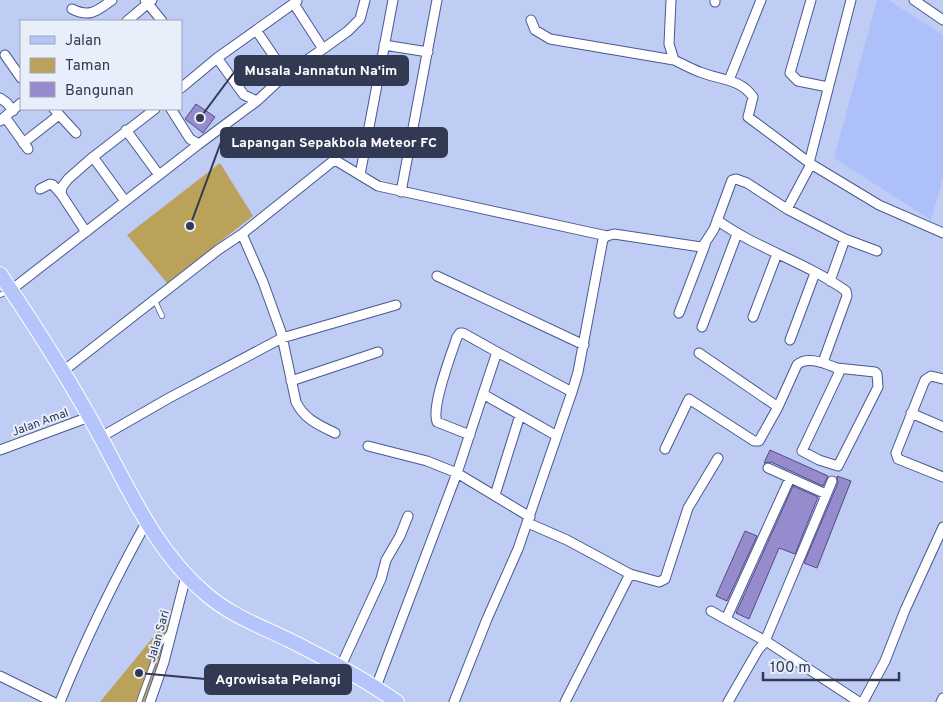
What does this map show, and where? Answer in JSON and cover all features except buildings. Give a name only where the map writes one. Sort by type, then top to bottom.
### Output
[{"type":"main road","points":[[0,274],[6,293],[62,372],[101,437],[146,522],[186,576],[207,595],[235,614],[291,641],[376,687],[397,702]]},
{"type":"street","points":[[72,9],[88,14],[112,0]]},
{"type":"street","points":[[6,293],[257,101],[286,74],[348,31],[360,18],[365,0]]},
{"type":"street","points":[[360,175],[393,0]]},
{"type":"street","points":[[401,192],[437,0]]},
{"type":"street","points":[[670,0],[669,44],[674,60]]},
{"type":"street","points":[[728,80],[761,0]]},
{"type":"street","points":[[811,0],[790,73],[798,81],[828,87]]},
{"type":"street","points":[[787,209],[810,163],[851,0]]},
{"type":"street","points":[[914,0],[943,20]]},
{"type":"street","points":[[128,20],[148,1],[161,20]]},
{"type":"street","points":[[182,87],[217,58],[297,2],[323,49]]},
{"type":"street","points":[[531,20],[535,30],[550,39],[674,60],[701,73],[728,80],[747,88],[753,97],[748,117],[810,163],[879,205],[943,233]]},
{"type":"street","points":[[256,30],[286,74]]},
{"type":"street","points":[[384,45],[428,52]]},
{"type":"street","points":[[5,55],[20,77]]},
{"type":"street","points":[[217,58],[244,95],[257,101]]},
{"type":"street","points":[[0,98],[7,103],[12,111]]},
{"type":"street","points":[[20,104],[2,119],[26,146],[57,112],[76,133]]},
{"type":"street","points":[[61,194],[62,187],[68,178],[153,110]]},
{"type":"street","points":[[172,110],[190,139],[200,144]]},
{"type":"street","points":[[126,130],[159,175]]},
{"type":"street","points":[[93,157],[125,201]]},
{"type":"street","points":[[62,372],[218,250],[242,234],[333,161],[337,161],[378,186],[607,236]]},
{"type":"street","points":[[679,313],[705,245],[734,179],[747,183],[787,209],[845,239],[876,251]]},
{"type":"street","points":[[40,189],[53,184],[86,232]]},
{"type":"street","points":[[717,220],[737,234],[815,273],[846,291],[847,296],[823,362]]},
{"type":"street","points":[[242,234],[263,282],[282,338],[296,402],[309,419],[335,433]]},
{"type":"street","points":[[454,702],[487,619],[518,549],[572,392],[584,345],[603,239],[614,234],[701,247],[705,245]]},
{"type":"street","points":[[702,327],[737,234]]},
{"type":"street","points":[[830,281],[845,239]]},
{"type":"street","points":[[753,317],[777,254]]},
{"type":"street","points":[[790,340],[815,273]]},
{"type":"street","points":[[437,276],[584,345]]},
{"type":"street","points":[[101,437],[282,338],[396,305]]},
{"type":"street","points":[[470,435],[436,422],[434,416],[442,382],[460,333],[572,392]]},
{"type":"street","points":[[291,381],[378,352]]},
{"type":"street","points":[[376,687],[457,474],[497,352]]},
{"type":"street","points":[[699,354],[778,407]]},
{"type":"street","points":[[665,449],[689,399],[757,442],[759,441],[799,363],[802,361],[823,362],[837,368],[875,372],[878,380],[878,387],[839,465],[836,466],[803,453],[802,450],[838,376],[837,368]]},
{"type":"street","points":[[943,379],[934,376],[927,378],[896,449],[896,456],[943,477]]},
{"type":"street","points":[[483,394],[556,436]]},
{"type":"street","points":[[911,413],[943,427]]},
{"type":"street","points":[[495,495],[520,415]]},
{"type":"street","name":"Jalan Amal","points":[[0,450],[89,417]]},
{"type":"street","points":[[368,446],[427,462],[457,474],[495,495],[529,520],[630,574],[659,582],[665,579],[688,508],[718,458]]},
{"type":"street","points":[[768,468],[826,494]]},
{"type":"street","points":[[726,619],[790,478]]},
{"type":"street","points":[[728,702],[758,650],[764,642],[767,642],[832,482]]},
{"type":"street","points":[[340,668],[380,579],[386,560],[400,536],[408,516]]},
{"type":"street","points":[[60,702],[88,633],[146,522]]},
{"type":"street","points":[[863,702],[884,661],[943,527]]},
{"type":"street","points":[[565,702],[630,574]]},
{"type":"street","name":"Jalan Sari","points":[[150,702],[175,626],[186,576]]},
{"type":"street","points":[[711,611],[767,642],[858,702]]},
{"type":"street","points":[[0,676],[53,702]]},
{"type":"street","points":[[941,702],[943,698]]},
{"type":"lane","points":[[154,301],[162,316]]},
{"type":"lane","points":[[139,702],[160,644],[175,626]]},
{"type":"shaded area","points":[[877,0],[888,0],[943,35],[943,178],[931,220],[834,158]]},
{"type":"green space","points":[[220,163],[253,216],[167,283],[127,235]]},
{"type":"green space","points":[[173,613],[166,644],[144,702],[100,702]]},
{"type":"place","name":"Musala Jannatun Na'im","points":[[200,118]]},
{"type":"place","name":"Lapangan Sepakbola Meteor FC","points":[[190,226]]},
{"type":"place","name":"Agrowisata Pelangi","points":[[139,673]]}]
